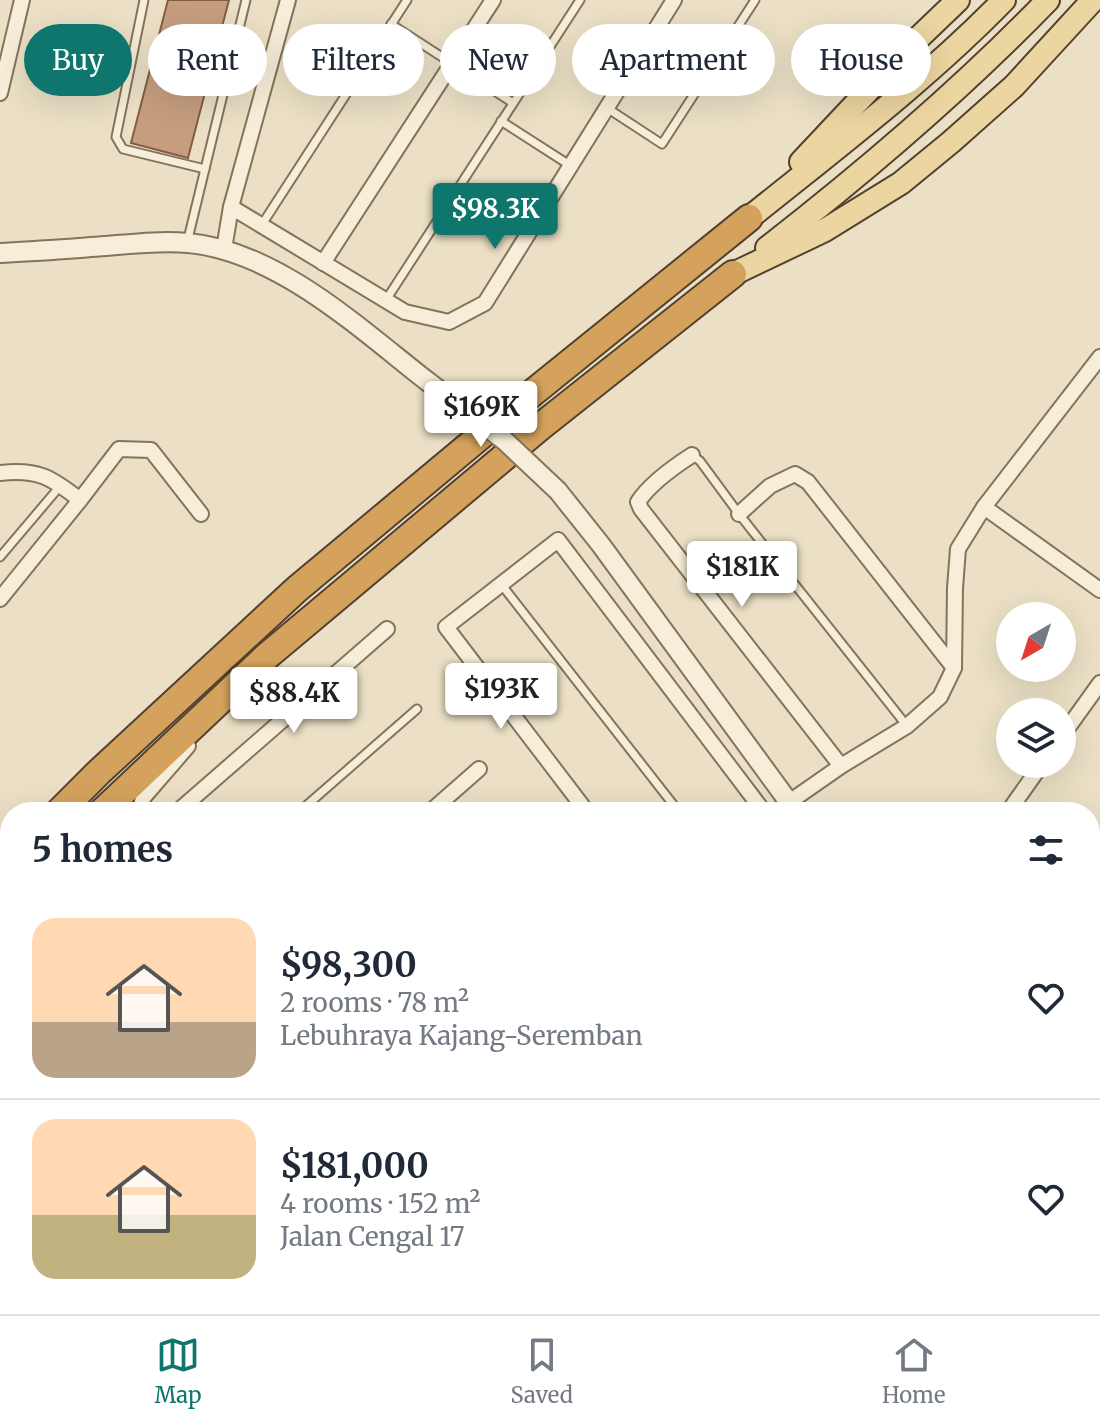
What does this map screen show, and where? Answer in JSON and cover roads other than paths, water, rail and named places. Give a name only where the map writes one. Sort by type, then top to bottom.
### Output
[{"type":"highway","points":[[69,802],[297,589],[749,218]]},
{"type":"highway","points":[[113,802],[267,656],[528,437],[733,274]]},
{"type":"main road","points":[[749,218],[910,46],[958,0]]},
{"type":"main road","points":[[749,218],[890,105],[1004,0]]},
{"type":"main road","points":[[733,274],[837,193],[914,127],[1004,46],[1048,0]]},
{"type":"main road","points":[[733,274],[825,230],[901,183],[1014,86],[1093,0]]},
{"type":"street","points":[[0,93],[22,0]]},
{"type":"street","points":[[224,249],[231,207],[288,0]]},
{"type":"street","points":[[477,24],[493,0]]},
{"type":"street","points":[[231,207],[405,312],[449,322],[485,303],[674,0]]},
{"type":"street","points":[[323,263],[440,82]]},
{"type":"street","points":[[0,253],[187,243],[224,249],[262,263],[325,302],[504,440],[558,491],[601,545],[783,802]]},
{"type":"street","points":[[795,802],[841,766],[907,726],[940,697],[954,668],[958,549],[984,507],[1100,357]]},
{"type":"street","points":[[0,599],[119,449],[151,450],[201,514]]},
{"type":"street","points":[[692,455],[643,495],[638,502],[641,509],[841,766]]},
{"type":"street","points":[[0,473],[43,474],[80,500]]},
{"type":"street","points":[[739,514],[770,486],[795,474],[808,482],[954,668]]},
{"type":"street","points":[[984,507],[1100,590]]},
{"type":"street","points":[[579,802],[446,627],[558,540],[756,802]]},
{"type":"street","points":[[188,802],[387,629]]},
{"type":"street","points":[[142,802],[267,656]]},
{"type":"street","points":[[1076,716],[1100,683]]},
{"type":"street","points":[[441,802],[479,769]]},
{"type":"street","points":[[1015,802],[1032,778]]},
{"type":"lane","points":[[144,0],[116,137],[123,149],[205,169]]},
{"type":"lane","points":[[187,243],[246,0]]},
{"type":"lane","points":[[391,24],[407,0]]},
{"type":"lane","points":[[386,300],[580,0]]},
{"type":"lane","points":[[607,108],[662,144],[755,0]]},
{"type":"lane","points":[[261,226],[345,96]]},
{"type":"lane","points":[[502,96],[513,103]]},
{"type":"lane","points":[[501,121],[571,166]]},
{"type":"lane","points":[[692,455],[700,461],[907,726]]},
{"type":"lane","points":[[0,557],[61,485]]},
{"type":"lane","points":[[501,584],[671,802]]},
{"type":"lane","points":[[310,802],[417,709]]}]
